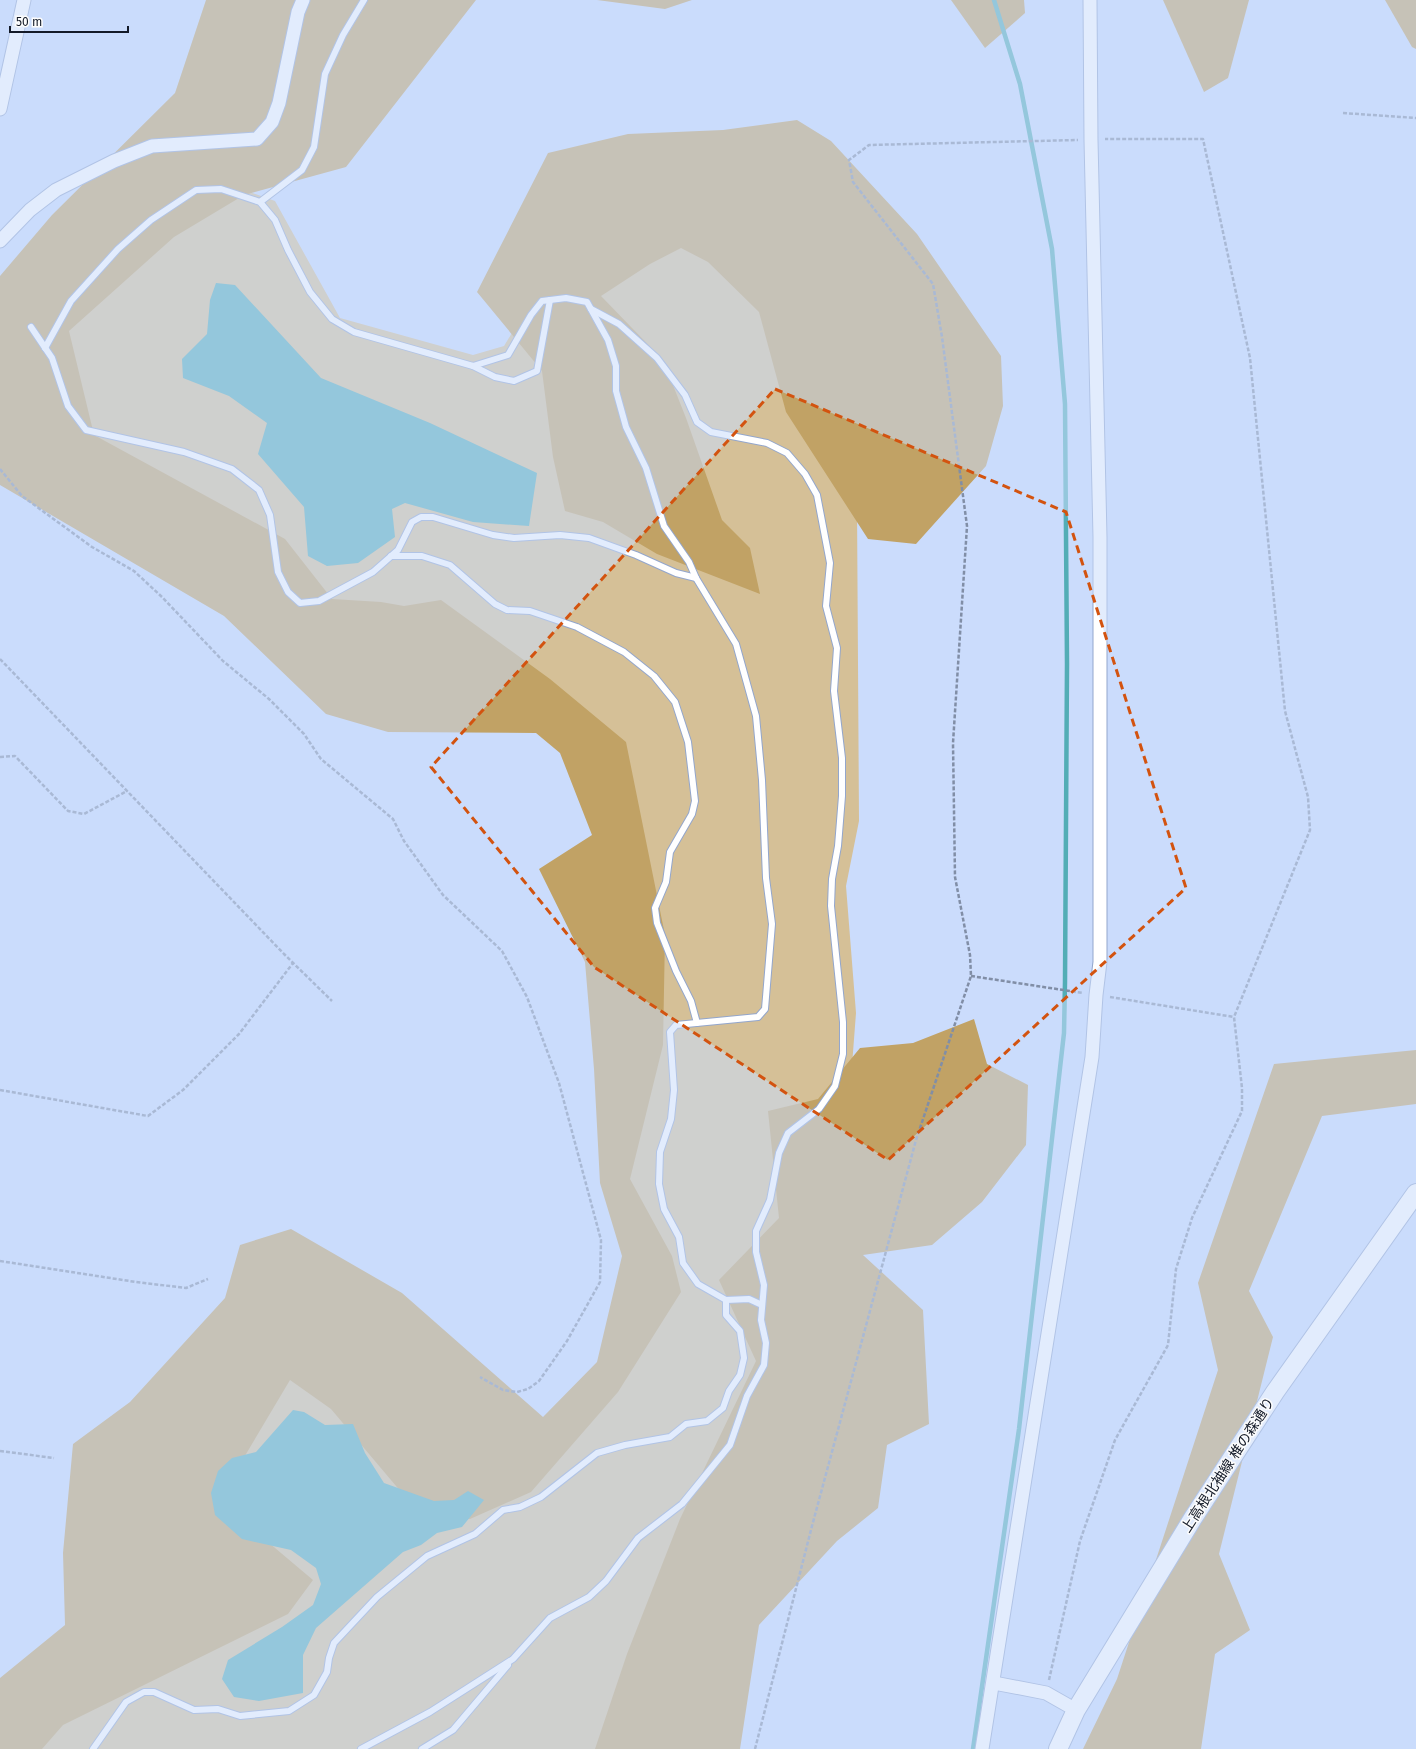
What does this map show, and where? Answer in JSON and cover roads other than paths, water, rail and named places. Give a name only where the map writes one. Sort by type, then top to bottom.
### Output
[{"type":"main road","name":"上高根北袖線 椎の森通り","points":[[1058,1749],[1076,1710],[1193,1518],[1275,1392],[1416,1193]]},
{"type":"street","points":[[0,109],[24,0]]},
{"type":"street","points":[[0,241],[30,210],[56,190],[126,156],[152,146],[257,139],[272,122],[279,103],[298,12],[303,0]]},
{"type":"street","points":[[982,1749],[994,1684],[1092,1058],[1096,995],[1100,962],[1100,537],[1091,140],[1090,0]]},
{"type":"street","points":[[994,1684],[1046,1693],[1076,1710]]},
{"type":"lane","points":[[260,202],[302,170],[314,147],[325,74],[343,35],[364,0]]},
{"type":"lane","points":[[45,348],[72,301],[118,249],[151,220],[196,190],[221,189],[260,202],[275,220],[288,250],[310,292],[332,319],[354,332],[473,366],[495,377],[514,381],[537,371],[550,300]]},
{"type":"lane","points":[[473,366],[508,355],[531,315],[542,301],[566,298],[587,302],[608,340],[616,366],[616,391],[626,427],[646,468],[664,526],[689,562],[696,578],[736,644],[756,716],[762,780],[766,878],[772,924],[765,1009],[758,1017],[676,1025],[670,1032],[674,1090],[671,1119],[660,1152],[659,1184],[664,1209],[679,1237],[683,1263],[698,1284],[726,1300],[749,1299],[762,1306]]},
{"type":"lane","points":[[422,1749],[453,1730],[550,1618],[589,1596],[606,1581],[638,1538],[682,1504],[730,1445],[747,1396],[764,1365],[766,1343],[761,1320],[764,1285],[756,1252],[756,1231],[770,1200],[779,1154],[788,1133],[819,1108],[834,1086],[843,1054],[843,1022],[831,906],[832,879],[838,846],[842,796],[842,758],[834,691],[837,648],[826,606],[830,562],[817,495],[805,474],[787,453],[766,443],[711,432],[697,422],[685,395],[657,358],[619,324],[591,309]]},
{"type":"lane","points":[[31,328],[52,358],[68,406],[86,430],[184,452],[232,469],[259,490],[270,515],[278,572],[288,592],[300,602],[319,601],[373,572],[398,550],[412,522],[421,517],[433,516],[493,535],[514,538],[560,535],[589,538],[636,555],[676,574],[696,578]]},
{"type":"lane","points":[[391,556],[422,556],[450,566],[494,604],[507,610],[530,611],[576,627],[624,652],[654,676],[675,702],[688,742],[695,801],[692,814],[670,852],[666,882],[655,908],[657,923],[676,971],[691,1001],[697,1023]]},
{"type":"lane","points":[[93,1749],[126,1702],[144,1692],[154,1692],[194,1710],[218,1709],[240,1716],[289,1711],[314,1695],[327,1672],[329,1658],[334,1643],[376,1597],[427,1556],[475,1534],[503,1510],[520,1507],[540,1497],[597,1453],[625,1445],[670,1437],[686,1424],[707,1421],[723,1408],[729,1391],[740,1375],[744,1358],[740,1331],[726,1315],[726,1300]]},
{"type":"lane","points":[[362,1749],[430,1712],[513,1659]]},
{"type":"waterway","points":[[973,1749],[1019,1429],[1064,1033],[1065,982],[1067,664],[1065,404],[1052,249],[1020,84],[994,0]]}]
